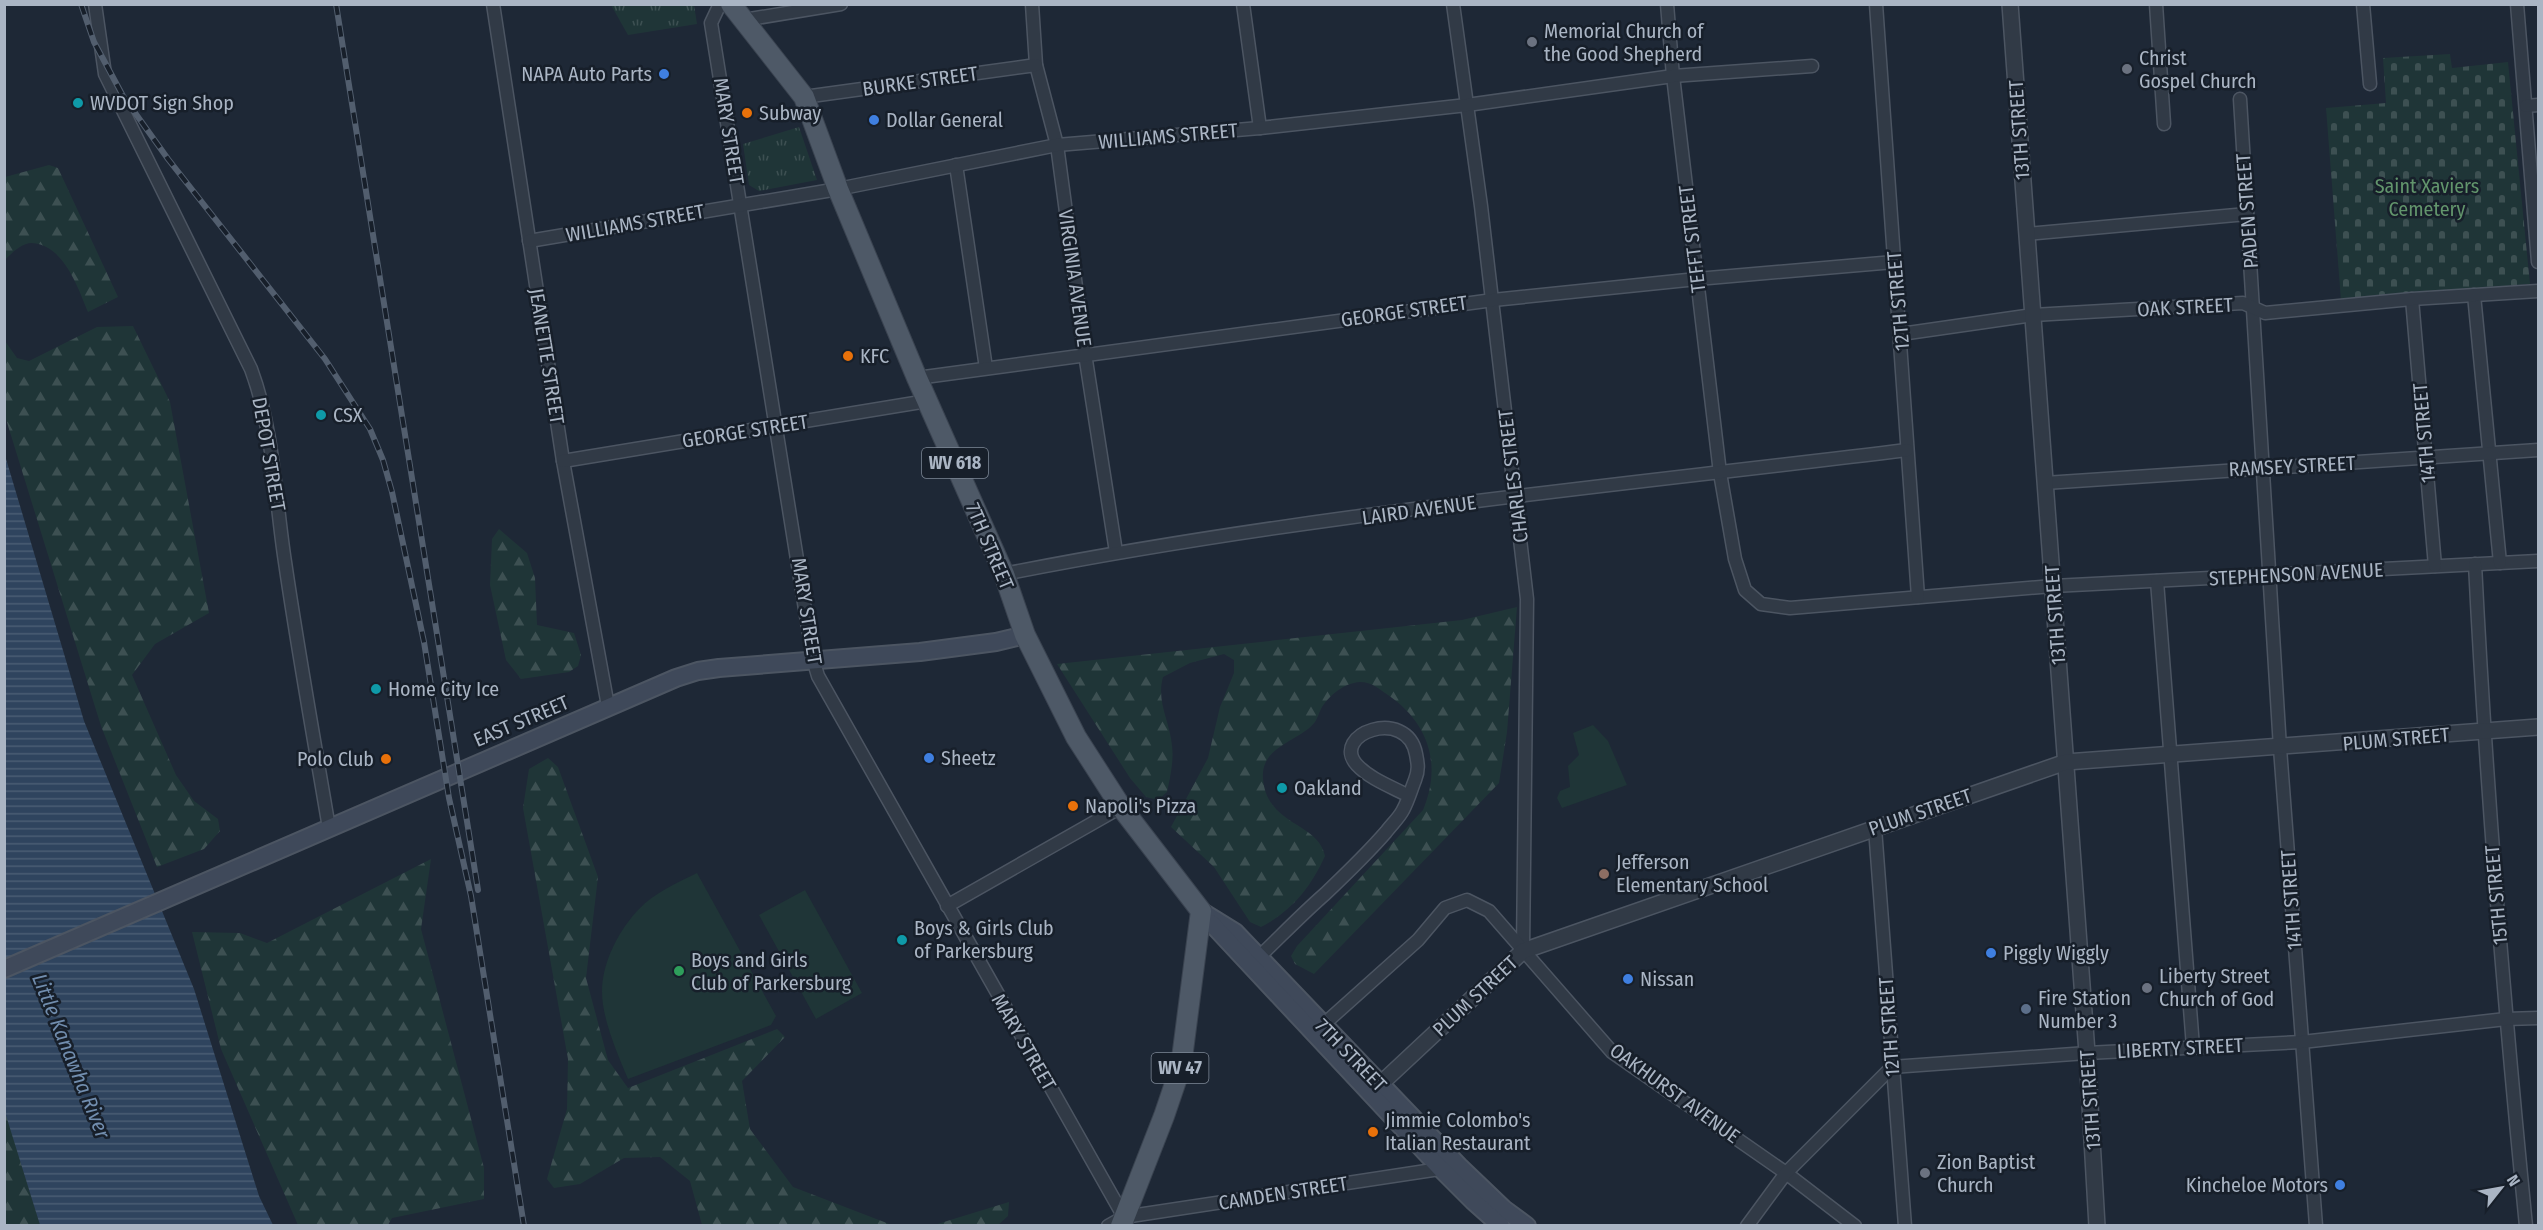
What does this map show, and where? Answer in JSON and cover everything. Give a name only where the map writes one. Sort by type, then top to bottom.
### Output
[{"type":"main road","name":"7TH STREET","points":[[731,4],[804,97],[838,189],[917,378],[1004,574],[1025,635],[1076,737],[1121,807],[1226,941],[1375,1088],[1504,1209],[1527,1226]]},
{"type":"main road","name":"EAST STREET","points":[[4,969],[609,706],[698,671],[813,659],[920,652],[996,642],[1025,635]]},
{"type":"main road","name":"7TH STREET","points":[[1201,911],[1235,932],[1323,1025],[1441,1169],[1501,1226]]},
{"type":"main road","name":"WV 47","points":[[1118,1223],[1164,1116],[1181,1066],[1201,911]]},
{"type":"street","name":"DEPOT STREET","points":[[94,4],[105,74],[251,369],[263,402],[270,436],[285,560],[329,828]]},
{"type":"street","name":"JEANETTE STREET","points":[[493,4],[563,461],[609,706]]},
{"type":"street","name":"MARY STREET","points":[[720,4],[711,22],[778,426],[813,659],[818,676],[948,906],[1118,1223]]},
{"type":"street","points":[[744,21],[841,4]]},
{"type":"street","name":"VIRGINIA AVENUE","points":[[1032,4],[1036,65],[1057,146],[1085,354],[1116,552]]},
{"type":"street","points":[[1243,4],[1260,128]]},
{"type":"street","name":"CHARLES STREET","points":[[1453,4],[1492,300],[1527,599],[1523,951]]},
{"type":"street","name":"TEFFT STREET","points":[[1667,4],[1672,76],[1720,473],[1734,559],[1745,590],[1761,604],[1790,608],[1846,603]]},
{"type":"street","name":"12TH STREET","points":[[1876,4],[1918,597]]},
{"type":"street","name":"13TH STREET","points":[[2010,4],[2087,1053],[2097,1226]]},
{"type":"street","points":[[2156,4],[2164,124]]},
{"type":"street","points":[[2363,4],[2370,84]]},
{"type":"street","points":[[2517,4],[2532,105],[2538,262]]},
{"type":"street","name":"BURKE STREET","points":[[804,97],[1036,65]]},
{"type":"street","name":"WILLIAMS STREET","points":[[529,241],[838,189],[1057,146],[1260,128],[1467,105],[1672,76],[1812,66]]},
{"type":"street","name":"PADEN STREET","points":[[2240,99],[2270,575]]},
{"type":"street","points":[[956,165],[986,368]]},
{"type":"street","points":[[2027,234],[2247,214]]},
{"type":"street","name":"GEORGE STREET","points":[[917,378],[1492,300],[1894,262]]},
{"type":"street","name":"OAK STREET","points":[[1901,334],[2033,315],[2243,303],[2265,313],[2412,299],[2538,291]]},
{"type":"street","points":[[2474,295],[2500,563]]},
{"type":"street","name":"14TH STREET","points":[[2412,299],[2435,566]]},
{"type":"street","name":"GEORGE STREET","points":[[563,461],[927,401]]},
{"type":"street","name":"LAIRD AVENUE","points":[[1004,574],[1116,552],[1515,496],[1907,450]]},
{"type":"street","name":"RAMSEY STREET","points":[[2045,483],[2538,450]]},
{"type":"street","name":"STEPHENSON AVENUE","points":[[1846,603],[2053,586],[2538,561]]},
{"type":"street","name":"15TH STREET","points":[[2475,564],[2483,732],[2506,1019],[2526,1226]]},
{"type":"street","name":"14TH STREET","points":[[2270,575],[2280,748],[2316,1226]]},
{"type":"street","points":[[2157,581],[2193,1047]]},
{"type":"street","name":"PLUM STREET","points":[[1375,1088],[1523,951],[2066,762],[2280,748],[2538,727]]},
{"type":"street","points":[[1258,957],[1367,854],[1402,812],[1409,796],[1419,770],[1414,745],[1400,731],[1391,729],[1366,732],[1358,738],[1352,747],[1352,757],[1357,765],[1375,778],[1409,796]]},
{"type":"street","points":[[948,906],[1121,807]]},
{"type":"street","name":"12TH STREET","points":[[1875,828],[1905,1226]]},
{"type":"street","name":"OAKHURST AVENUE","points":[[1323,1025],[1418,940],[1445,908],[1467,900],[1489,911],[1612,1052],[1786,1173],[1856,1226]]},
{"type":"street","name":"LIBERTY STREET","points":[[1892,1067],[2087,1053],[2302,1042],[2506,1019],[2538,1018]]},
{"type":"street","points":[[1747,1226],[1786,1173],[1892,1067]]},
{"type":"street","name":"CAMDEN STREET","points":[[1118,1223],[1459,1166]]},
{"type":"green space","points":[[611,5],[694,5],[697,24],[628,35]]},
{"type":"green space","name":"Saint Xaviers Cemetery","points":[[2450,54],[2452,68],[2508,62],[2530,284],[2341,300],[2326,108],[2386,103],[2383,58]]},
{"type":"green space","points":[[799,127],[817,180],[759,191],[749,185],[743,144]]},
{"type":"green space","points":[[49,165],[58,168],[118,297],[88,312],[68,269],[53,251],[28,243],[5,260],[5,177]]},
{"type":"green space","points":[[133,326],[170,402],[209,613],[155,644],[132,675],[176,775],[194,801],[218,819],[220,831],[204,849],[157,867],[101,726],[5,416],[5,341],[17,358],[29,361],[97,327]]},
{"type":"green space","points":[[499,529],[527,553],[535,578],[537,625],[574,633],[581,655],[578,666],[569,672],[521,679],[506,660],[490,585],[492,539]]},
{"type":"green space","points":[[1517,607],[1507,732],[1499,783],[1314,974],[1295,964],[1291,956],[1297,946],[1423,810],[1429,793],[1431,761],[1428,746],[1413,718],[1402,706],[1375,686],[1364,682],[1354,683],[1332,695],[1308,729],[1274,752],[1268,759],[1263,779],[1273,806],[1313,836],[1325,856],[1307,888],[1291,906],[1261,927],[1250,922],[1214,867],[1171,827],[1208,758],[1220,707],[1234,673],[1234,660],[1224,654],[1190,663],[1163,677],[1161,695],[1171,737],[1172,758],[1167,792],[1158,800],[1146,797],[1130,778],[1057,664],[1462,620]]},
{"type":"green space","points":[[1593,725],[1608,741],[1627,785],[1562,808],[1557,798],[1560,791],[1570,787],[1568,766],[1579,755],[1573,733]]},
{"type":"green space","points":[[548,758],[558,767],[598,877],[586,978],[608,1060],[628,1088],[777,1029],[785,1037],[742,1081],[750,1129],[793,1187],[892,1225],[702,1225],[690,1181],[660,1157],[624,1158],[580,1184],[554,1188],[547,1179],[567,1109],[568,1059],[523,808],[529,769]]},
{"type":"green space","points":[[431,859],[421,929],[484,1168],[484,1199],[392,1218],[388,1225],[298,1225],[221,1049],[192,932],[240,933],[267,943]]},
{"type":"green space","name":"Boys and Girls Club of Parkersburg","points":[[697,873],[776,1016],[771,1025],[628,1079],[611,1037],[603,1003],[603,981],[608,958],[625,927],[645,903]]},
{"type":"green space","points":[[805,890],[862,993],[816,1019],[759,915]]},
{"type":"green space","points":[[5,1109],[40,1225],[5,1225]]},
{"type":"green space","points":[[1009,1202],[1008,1216],[998,1225],[934,1225]]},
{"type":"water","name":"Little Kanawha River","points":[[4,452],[84,721],[194,989],[259,1196],[273,1225],[40,1225],[4,1109]]},
{"type":"railway","points":[[81,4],[94,42],[123,96],[168,159],[325,359],[370,429],[383,460],[424,642],[449,798],[471,896],[524,1226]]},
{"type":"railway","points":[[336,4],[478,890]]},
{"type":"place","name":"Memorial Church of the Good Shepherd","points":[[1532,42]]},
{"type":"place","name":"Christ Gospel Church","points":[[2127,69]]},
{"type":"place","name":"NAPA Auto Parts","points":[[664,74]]},
{"type":"place","name":"WVDOT Sign Shop","points":[[78,103]]},
{"type":"place","name":"Subway","points":[[747,113]]},
{"type":"place","name":"Dollar General","points":[[874,120]]},
{"type":"place","name":"KFC","points":[[848,356]]},
{"type":"place","name":"CSX","points":[[321,415]]},
{"type":"place","name":"Home City Ice","points":[[376,689]]},
{"type":"place","name":"Sheetz","points":[[929,758]]},
{"type":"place","name":"Polo Club","points":[[386,759]]},
{"type":"place","name":"Oakland","points":[[1282,788]]},
{"type":"place","name":"Napoli's Pizza","points":[[1073,806]]},
{"type":"place","name":"Jefferson Elementary School","points":[[1604,874]]},
{"type":"place","name":"Boys & Girls Club of Parkersburg","points":[[902,940]]},
{"type":"place","name":"Piggly Wiggly","points":[[1991,953]]},
{"type":"place","name":"Boys and Girls Club of Parkersburg","points":[[679,971]]},
{"type":"place","name":"Nissan","points":[[1628,979]]},
{"type":"place","name":"Liberty Street Church of God","points":[[2147,988]]},
{"type":"place","name":"Fire Station Number 3","points":[[2026,1009]]},
{"type":"place","name":"Jimmie Colombo's Italian Restaurant","points":[[1373,1132]]},
{"type":"place","name":"Zion Baptist Church","points":[[1925,1173]]},
{"type":"place","name":"Kincheloe Motors","points":[[2340,1185]]}]
